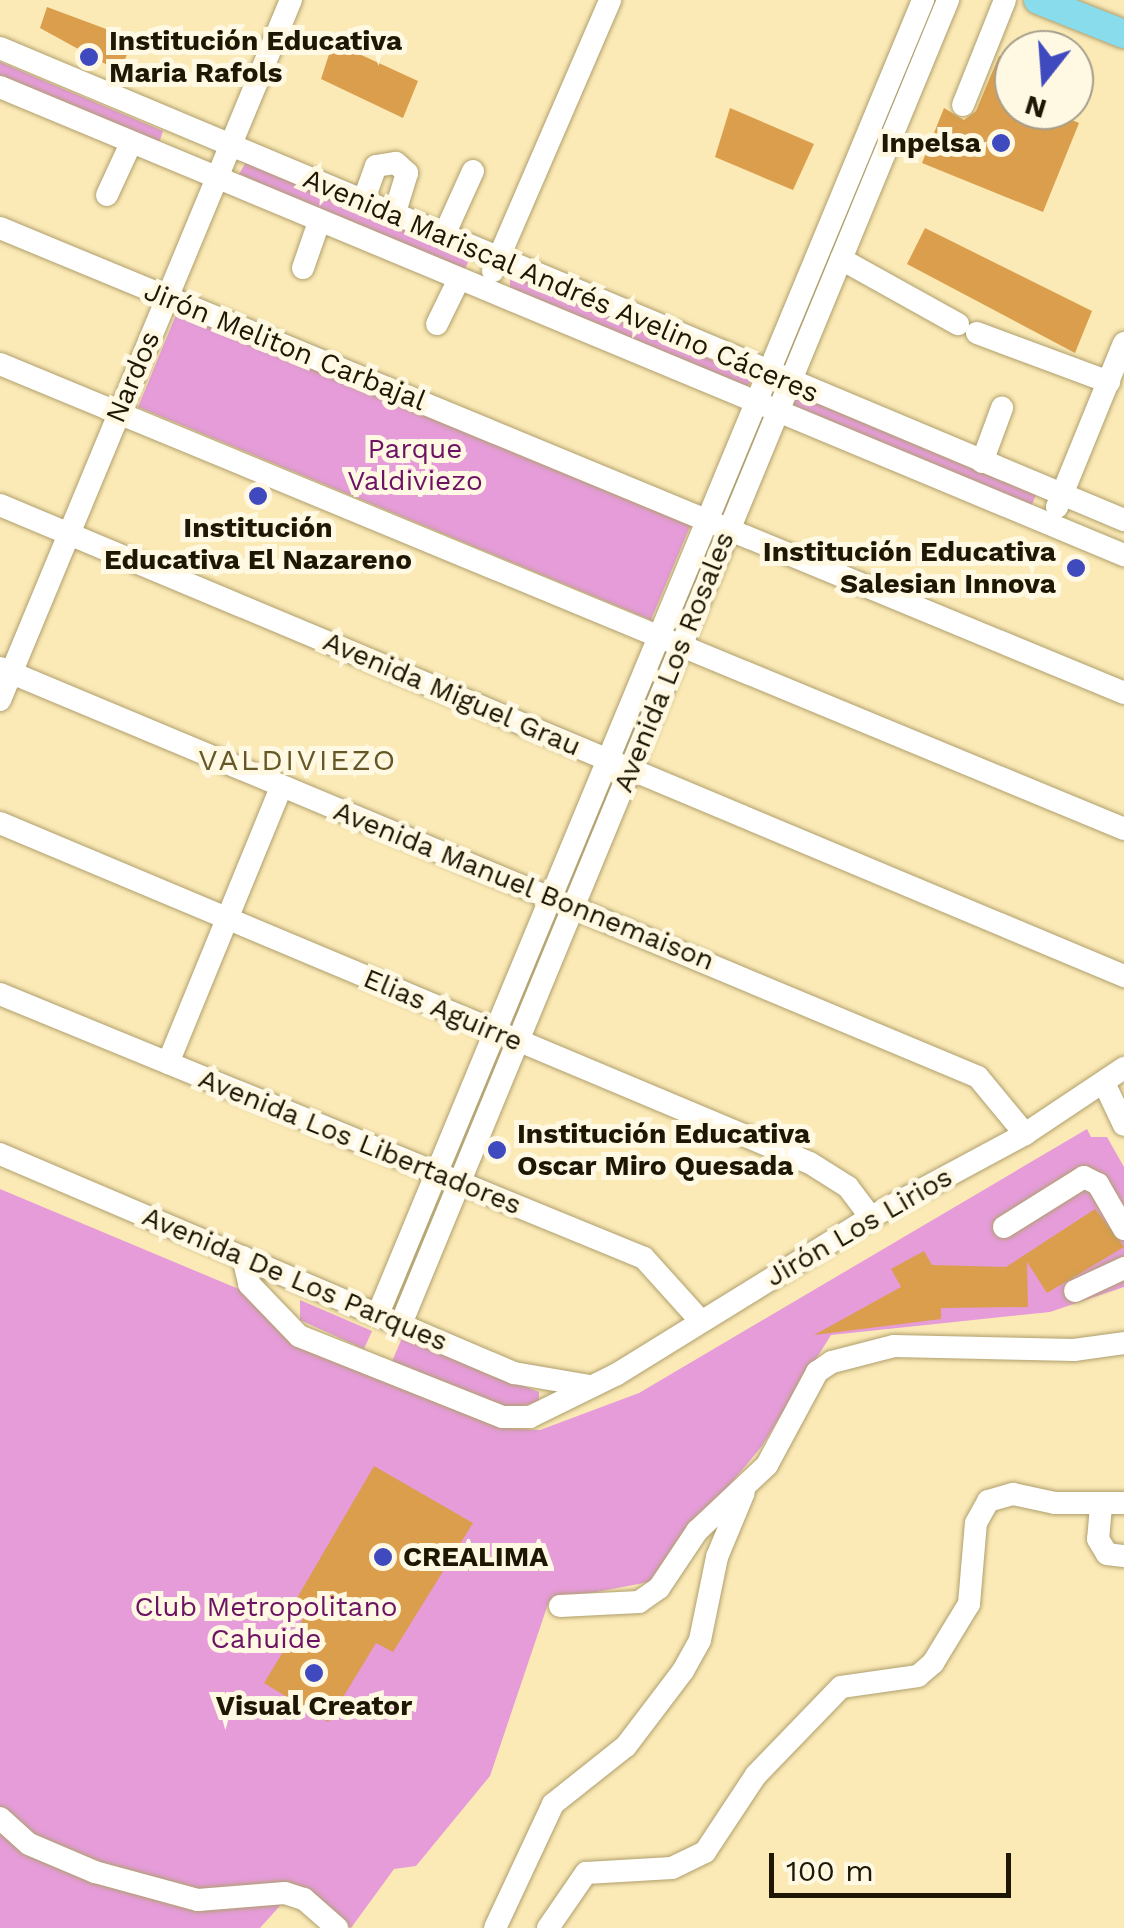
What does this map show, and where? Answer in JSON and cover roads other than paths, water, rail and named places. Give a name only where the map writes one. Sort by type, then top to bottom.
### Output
[{"type":"main road","points":[[1038,0],[1124,34]]},
{"type":"street","name":"Nardos","points":[[0,700],[6,670],[68,534],[291,0]]},
{"type":"street","points":[[486,288],[610,0]]},
{"type":"street","name":"Avenida Los Rosales","points":[[401,1324],[448,1179],[767,409],[923,0]]},
{"type":"street","name":"Avenida Los Rosales","points":[[779,379],[841,259],[948,0]]},
{"type":"street","points":[[963,105],[1006,0]]},
{"type":"street","name":"Avenida Mariscal Andrés Avelino Cáceres","points":[[0,48],[231,148],[445,233],[779,379],[1124,520]]},
{"type":"street","name":"Avenida Mariscal Andrés Avelino Cáceres","points":[[0,87],[767,409],[1124,554]]},
{"type":"street","points":[[107,195],[131,144]]},
{"type":"street","points":[[364,200],[376,166],[396,163],[407,174],[395,212]]},
{"type":"street","points":[[445,233],[472,171]]},
{"type":"street","points":[[304,268],[319,222]]},
{"type":"street","name":"Jirón Meliton Carbajal","points":[[0,228],[1124,692]]},
{"type":"street","points":[[841,259],[967,328],[1109,382]]},
{"type":"street","points":[[436,324],[459,279]]},
{"type":"street","points":[[1050,524],[1124,343]]},
{"type":"street","points":[[0,364],[1124,829]]},
{"type":"street","points":[[982,462],[1002,408]]},
{"type":"street","name":"Avenida Miguel Grau","points":[[0,505],[1124,976]]},
{"type":"street","name":"Avenida Manuel Bonnemaison","points":[[6,670],[281,788],[564,900],[978,1077],[1025,1134]]},
{"type":"street","points":[[168,1063],[281,788]]},
{"type":"street","name":"Elias Aguirre","points":[[0,822],[810,1163],[848,1187],[871,1217]]},
{"type":"street","name":"Avenida Los Libertadores","points":[[0,994],[644,1258],[699,1319]]},
{"type":"street","name":"Jirón Los Lirios","points":[[244,1256],[249,1284],[299,1336],[503,1417],[530,1416],[594,1385],[871,1217],[1025,1134],[1105,1086],[1124,1068]]},
{"type":"street","points":[[1105,1086],[1124,1125]]},
{"type":"street","name":"Avenida De Los Parques","points":[[0,1154],[514,1373],[594,1385]]},
{"type":"street","points":[[1004,1227],[1084,1178],[1098,1184],[1124,1229]]},
{"type":"street","name":"Avenida Los Rosales","points":[[378,1314],[448,1179]]},
{"type":"street","points":[[1075,1291],[1124,1268]]},
{"type":"street","points":[[560,1606],[639,1602],[673,1575],[698,1531],[767,1465],[817,1372],[832,1362],[894,1346],[1074,1350],[1124,1343]]},
{"type":"street","points":[[495,1928],[553,1804],[626,1746],[683,1671],[700,1640],[717,1557],[748,1484]]},
{"type":"street","points":[[548,1928],[586,1873],[672,1868],[705,1852],[756,1775],[842,1687],[918,1676],[933,1663],[969,1604],[976,1523],[988,1502],[1014,1494],[1113,1505],[1098,1540],[1107,1554],[1124,1556]]},
{"type":"street","points":[[0,1818],[29,1844]]},
{"type":"street","points":[[0,1837],[29,1844],[95,1872],[198,1900],[285,1894],[304,1899],[337,1928]]},
{"type":"place","name":"Institución Educativa Maria Rafols","points":[[89,57]]},
{"type":"place","name":"Inpelsa","points":[[1001,143]]},
{"type":"place","name":"Institución Educativa El Nazareno","points":[[258,496]]},
{"type":"place","name":"Institución Educativa Salesian Innova","points":[[1076,568]]},
{"type":"place","name":"Institución Educativa Oscar Miro Quesada","points":[[497,1150]]},
{"type":"place","name":"CREALIMA","points":[[383,1557]]},
{"type":"place","name":"Visual Creator","points":[[314,1673]]},
{"type":"district","name":"VALDIVIEZO","points":[[298,760]]},
{"type":"park label","name":"Parque Valdiviezo","points":[[415,465]]},
{"type":"park label","name":"Club Metropolitano Cahuide","points":[[266,1623]]}]
